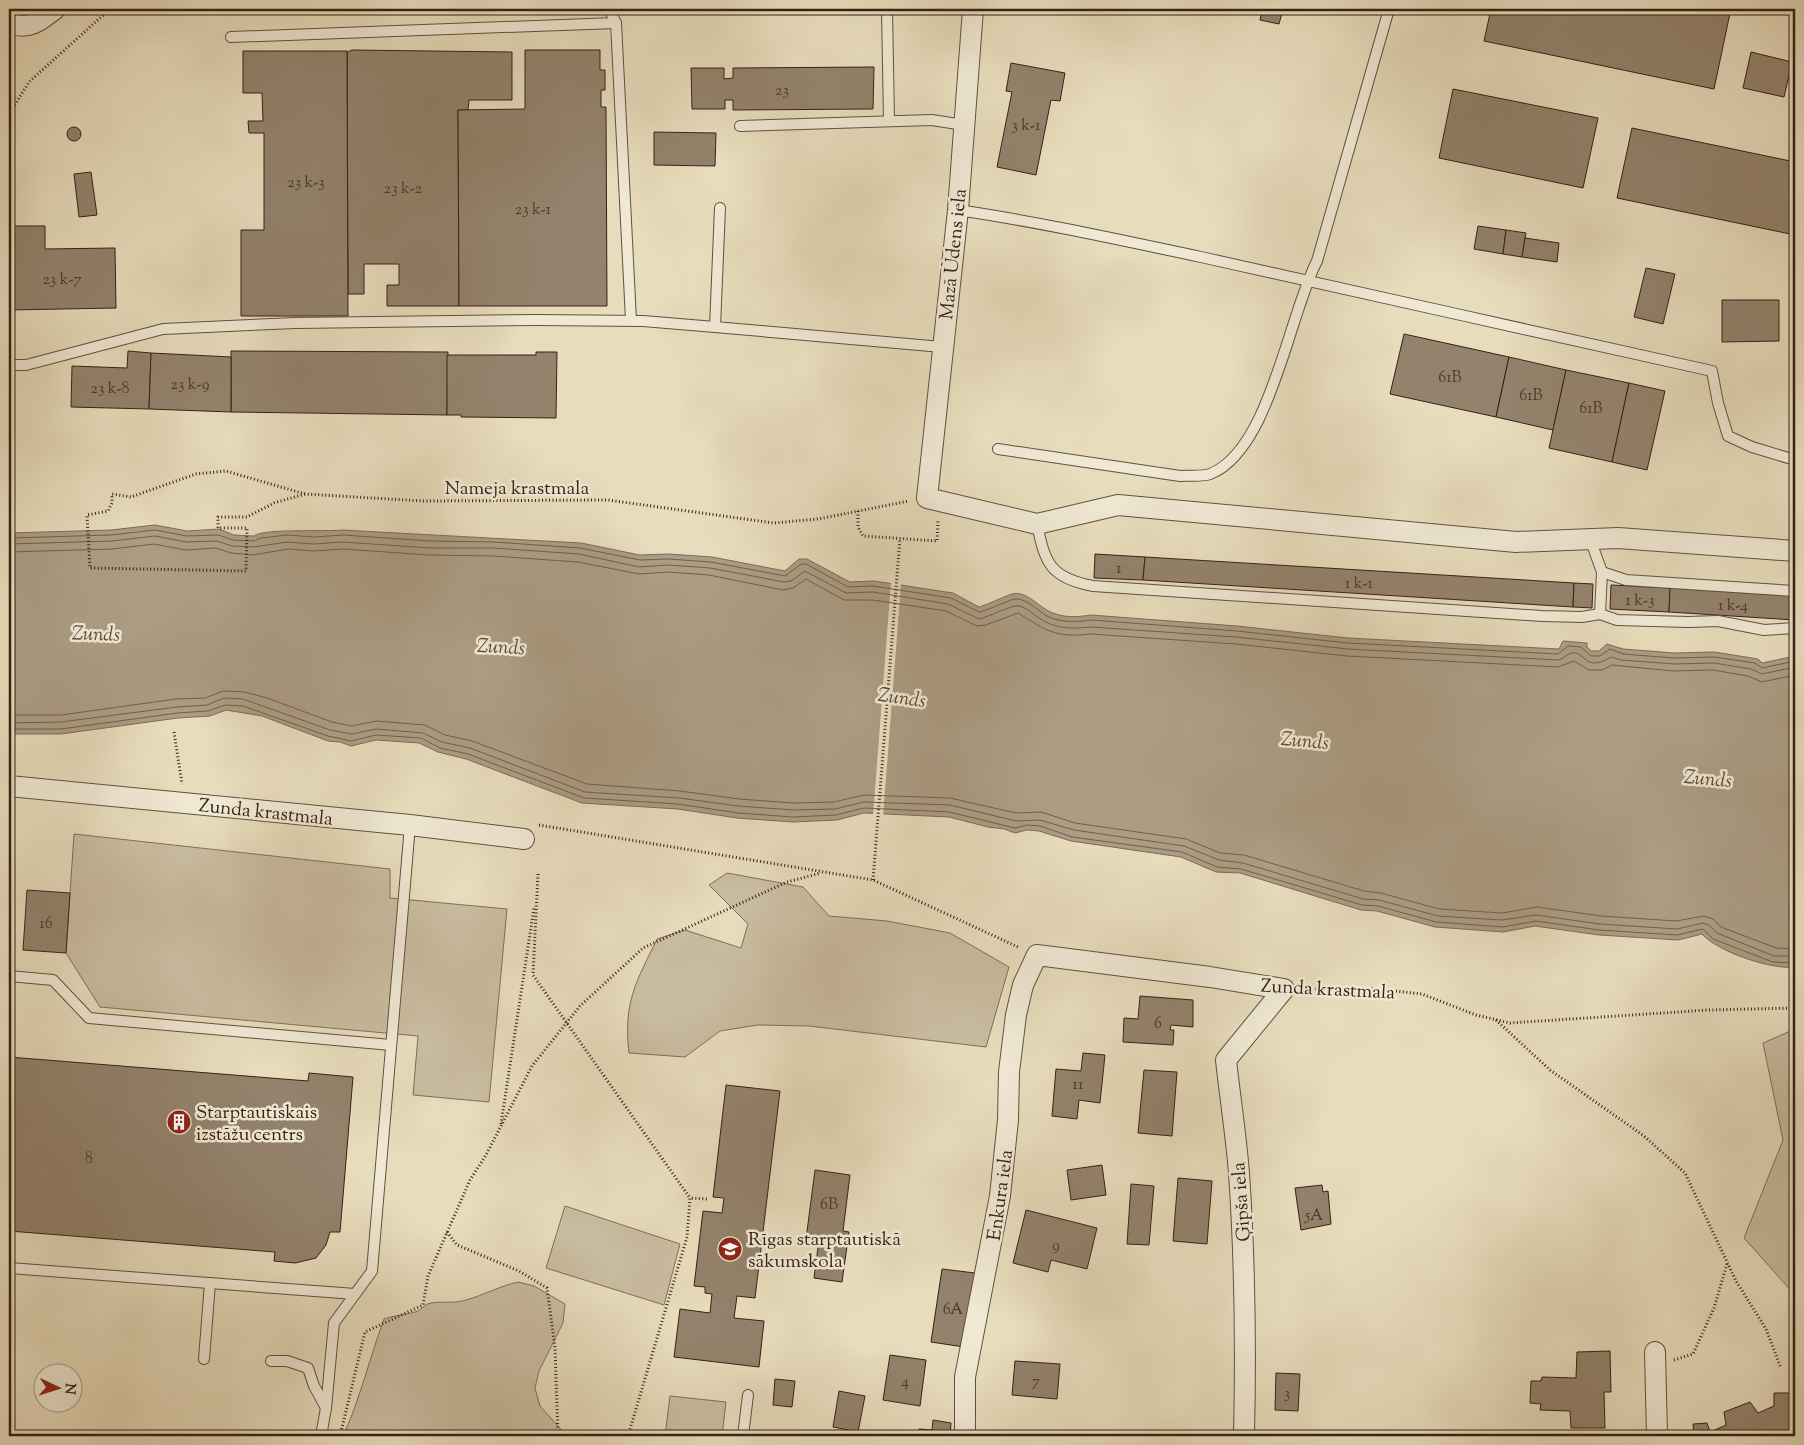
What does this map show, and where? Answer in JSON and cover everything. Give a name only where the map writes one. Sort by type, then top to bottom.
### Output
[{"type":"street","points":[[9,22],[24,26],[36,24],[55,9]]},
{"type":"street","name":"Mazā Ūdens iela","points":[[927,498],[958,210],[973,9]]},
{"type":"street","points":[[927,498],[940,503],[1037,524],[1118,505],[1516,542],[1618,538],[1795,551]]},
{"type":"street","name":"Zunda krastmala","points":[[9,786],[410,825],[524,839]]},
{"type":"street","name":"Zunda krastmala","points":[[1037,955],[1210,977],[1284,989]]},
{"type":"street","name":"Enkura iela","points":[[964,1436],[965,1378],[1000,1196],[1008,1120],[1008,1072],[1016,1015],[1023,985],[1037,955]]},
{"type":"street","name":"Ģipša iela","points":[[1244,1436],[1246,1347],[1243,1242],[1239,1172],[1226,1060],[1284,989]]},
{"type":"street","points":[[1655,1359],[1657,1436]]},
{"type":"lane","points":[[608,9],[616,24],[631,320]]},
{"type":"lane","points":[[887,9],[889,121]]},
{"type":"lane","points":[[998,449],[1180,476],[1210,474],[1236,457],[1261,415],[1290,336],[1307,280],[1317,261],[1389,9]]},
{"type":"lane","points":[[231,38],[616,24]]},
{"type":"lane","points":[[740,126],[932,120],[964,125]]},
{"type":"lane","points":[[715,327],[720,208]]},
{"type":"lane","points":[[958,210],[1018,219],[1307,280],[1473,320],[1712,371],[1718,403],[1728,436],[1752,447],[1795,460]]},
{"type":"lane","points":[[9,365],[26,365],[163,328],[295,323],[631,320],[942,346]]},
{"type":"lane","points":[[1037,524],[1044,558],[1060,574],[1078,584],[1533,615],[1582,617],[1600,614],[1617,620],[1718,621],[1764,630],[1795,628]]},
{"type":"lane","points":[[1590,539],[1602,572],[1600,614]]},
{"type":"lane","points":[[1602,572],[1626,580],[1795,591]]},
{"type":"lane","points":[[321,1436],[326,1408],[334,1323],[372,1271],[410,825]]},
{"type":"lane","points":[[9,976],[52,980],[89,1018],[391,1045]]},
{"type":"lane","points":[[9,1268],[355,1294]]},
{"type":"lane","points":[[204,1360],[210,1283]]},
{"type":"lane","points":[[270,1361],[287,1361],[308,1368],[314,1386],[326,1408]]},
{"type":"lane","points":[[743,1436],[748,1395]]},
{"type":"path","points":[[9,114],[29,82],[110,9]]},
{"type":"path","name":"Nameja krastmala","points":[[305,494],[274,503],[247,516],[218,517],[218,528],[247,528],[246,571],[90,568],[87,515],[108,511],[112,503],[112,494],[131,497],[196,474],[226,471],[305,494],[423,501],[608,500],[774,523],[818,519],[927,498]]},
{"type":"path","points":[[858,511],[858,527],[863,536],[937,541]]},
{"type":"path","points":[[900,540],[874,880],[1037,955]]},
{"type":"path","points":[[174,732],[182,785]]},
{"type":"path","points":[[340,1436],[365,1332],[423,1305],[428,1276],[470,1180],[532,1066],[580,1006],[643,948],[787,882],[824,872]]},
{"type":"path","points":[[538,874],[533,975],[690,1198],[687,1237],[628,1436]]},
{"type":"path","points":[[501,1126],[537,890]]},
{"type":"path","name":"Zunda krastmala","points":[[1284,989],[1375,989],[1422,994],[1476,1015],[1510,1023],[1708,1010],[1795,1008]]},
{"type":"path","points":[[1495,1020],[1550,1070],[1644,1136],[1685,1173],[1728,1263],[1766,1329],[1781,1368]]},
{"type":"path","points":[[690,1198],[708,1199]]},
{"type":"path","points":[[446,1232],[456,1246],[518,1271],[547,1288],[555,1348],[558,1436]]},
{"type":"path","points":[[1655,1359],[1693,1354],[1714,1308],[1728,1263]]},
{"type":"shaded area","points":[[9,9],[40,9],[26,16],[14,13]]},
{"type":"shaded area","points":[[74,834],[390,869],[390,898],[507,909],[489,1102],[413,1095],[418,1036],[100,1007],[66,953]]},
{"type":"shaded area","points":[[727,873],[803,887],[829,916],[887,921],[950,933],[1009,967],[986,1047],[809,1026],[758,1025],[720,1031],[685,1057],[629,1053],[628,1020],[633,993],[657,939],[685,930],[741,948],[748,924],[709,885]]},
{"type":"shaded area","points":[[1795,1029],[1795,1295],[1744,1238],[1783,1140],[1763,1043]]},
{"type":"shaded area","points":[[565,1206],[680,1244],[664,1305],[546,1268]]},
{"type":"shaded area","points":[[518,1282],[534,1286],[565,1304],[563,1323],[539,1371],[535,1388],[540,1406],[567,1436],[346,1436],[345,1432],[384,1319],[416,1312],[431,1303],[466,1300]]},
{"type":"shaded area","points":[[670,1396],[726,1402],[722,1436],[665,1436]]},
{"type":"water","name":"Zunds","points":[[155,525],[187,531],[219,529],[234,535],[254,536],[282,531],[342,530],[581,543],[640,555],[668,554],[712,557],[785,571],[799,559],[807,559],[850,582],[874,581],[953,593],[979,607],[1017,593],[1028,597],[1048,611],[1058,615],[1076,617],[1091,615],[1237,626],[1348,638],[1559,649],[1563,641],[1587,643],[1587,647],[1591,651],[1599,651],[1607,644],[1623,649],[1675,653],[1714,652],[1758,659],[1762,663],[1795,656],[1795,967],[1773,966],[1760,963],[1720,947],[1702,934],[1678,940],[1599,935],[1535,926],[1503,932],[1435,927],[1377,911],[1361,910],[1240,873],[1216,872],[1181,857],[1071,841],[1039,831],[1027,830],[1015,833],[949,817],[864,813],[837,820],[793,822],[737,818],[678,809],[582,803],[466,759],[438,752],[419,743],[376,740],[351,746],[340,742],[328,741],[262,716],[226,710],[210,716],[178,718],[61,734],[9,734],[9,533],[111,530]]},
{"type":"pier","points":[[891,582],[901,584],[883,817],[873,816]]},
{"type":"building","points":[[596,9],[596,10],[543,10]]},
{"type":"building","points":[[1262,9],[1283,9],[1279,24],[1260,20]]},
{"type":"building","points":[[1491,9],[1708,9],[1730,13],[1714,89],[1484,41]]},
{"type":"building","points":[[352,50],[512,52],[512,100],[469,100],[468,110],[458,110],[459,306],[387,306],[387,285],[399,285],[399,264],[364,264],[364,294],[348,294],[347,52]]},
{"type":"building","points":[[525,50],[600,50],[600,70],[605,70],[605,90],[601,90],[601,107],[606,107],[607,306],[459,306],[458,110],[525,109]]},
{"type":"building","points":[[243,51],[347,51],[348,316],[241,316],[241,230],[264,230],[264,133],[249,133],[248,121],[263,121],[262,93],[243,93]]},
{"type":"building","points":[[1751,52],[1792,62],[1784,97],[1743,88]]},
{"type":"building","points":[[1011,63],[1065,73],[1060,101],[1051,100],[1036,175],[997,167],[1012,92],[1006,91]]},
{"type":"building","points":[[874,67],[873,109],[733,110],[733,100],[725,100],[725,109],[692,109],[691,68],[724,68],[724,79],[733,78],[733,68]]},
{"type":"building","points":[[1453,89],[1598,118],[1583,188],[1439,158]]},
{"type":"building","points":[[71,127],[77,127],[81,134],[77,141],[71,141],[67,137],[67,131]]},
{"type":"building","points":[[1632,128],[1795,162],[1795,235],[1617,198]]},
{"type":"building","points":[[654,132],[716,133],[715,166],[654,165]]},
{"type":"building","points":[[91,172],[97,215],[79,217],[74,174]]},
{"type":"building","points":[[9,226],[45,226],[45,249],[115,248],[116,308],[9,310]]},
{"type":"building","points":[[1478,226],[1506,230],[1503,254],[1474,249]]},
{"type":"building","points":[[1506,230],[1526,233],[1522,257],[1503,254]]},
{"type":"building","points":[[1525,238],[1559,243],[1557,262],[1522,257]]},
{"type":"building","points":[[1646,268],[1675,274],[1663,324],[1634,317]]},
{"type":"building","points":[[1722,300],[1779,300],[1779,341],[1722,342]]},
{"type":"building","points":[[1404,334],[1509,357],[1496,417],[1390,394]]},
{"type":"building","points":[[128,351],[151,353],[149,409],[71,407],[72,366],[127,368]]},
{"type":"building","points":[[231,351],[448,352],[447,415],[231,412]]},
{"type":"building","points":[[536,352],[557,352],[556,418],[461,417],[461,415],[447,415],[447,355],[536,355]]},
{"type":"building","points":[[151,353],[231,357],[231,412],[149,409]]},
{"type":"building","points":[[1509,357],[1566,370],[1553,430],[1496,417]]},
{"type":"building","points":[[1566,370],[1629,383],[1612,462],[1549,448]]},
{"type":"building","points":[[1629,383],[1665,391],[1647,470],[1612,462]]},
{"type":"building","points":[[1095,554],[1145,557],[1143,580],[1094,578]]},
{"type":"building","points":[[1145,557],[1574,583],[1573,607],[1143,580]]},
{"type":"building","points":[[1574,583],[1593,584],[1592,608],[1573,607]]},
{"type":"building","points":[[1611,585],[1670,588],[1669,612],[1610,609]]},
{"type":"building","points":[[1670,588],[1795,596],[1795,620],[1669,612]]},
{"type":"building","points":[[9,872],[12,873],[9,916]]},
{"type":"building","points":[[27,890],[70,893],[66,953],[23,950]]},
{"type":"building","points":[[1140,996],[1193,1000],[1193,1027],[1171,1025],[1170,1030],[1174,1030],[1173,1045],[1123,1042],[1124,1018],[1138,1019]]},
{"type":"building","points":[[1083,1053],[1105,1055],[1100,1103],[1079,1100],[1077,1119],[1052,1116],[1056,1069],[1081,1071]]},
{"type":"building","name":"Starptautiskais izstāžu centrs","points":[[9,1057],[308,1081],[309,1073],[353,1077],[340,1232],[330,1232],[326,1245],[316,1258],[295,1263],[274,1261],[275,1252],[9,1231]]},
{"type":"building","points":[[1144,1070],[1177,1072],[1172,1136],[1138,1133]]},
{"type":"building","name":"Rīgas starptautiskā sākumskola","points":[[726,1085],[780,1091],[755,1298],[737,1296],[734,1318],[764,1321],[759,1367],[674,1357],[680,1309],[710,1313],[712,1294],[705,1293],[705,1287],[694,1286],[703,1211],[722,1213],[724,1198],[713,1197]]},
{"type":"building","points":[[1102,1165],[1106,1195],[1071,1200],[1067,1170]]},
{"type":"building","points":[[815,1170],[850,1175],[843,1231],[849,1232],[842,1282],[814,1278],[819,1240],[806,1239]]},
{"type":"building","points":[[1178,1178],[1212,1181],[1207,1244],[1173,1241]]},
{"type":"building","points":[[1131,1184],[1154,1186],[1149,1245],[1127,1244]]},
{"type":"building","points":[[1322,1185],[1323,1192],[1328,1191],[1331,1224],[1301,1230],[1295,1188]]},
{"type":"building","points":[[1026,1210],[1097,1228],[1087,1269],[1051,1260],[1048,1272],[1013,1263]]},
{"type":"building","points":[[942,1269],[975,1273],[964,1347],[931,1342]]},
{"type":"building","points":[[1610,1351],[1611,1392],[1604,1392],[1605,1428],[1571,1428],[1570,1411],[1540,1410],[1541,1404],[1530,1403],[1531,1381],[1541,1381],[1542,1377],[1576,1378],[1577,1352]]},
{"type":"building","points":[[890,1355],[926,1360],[920,1406],[883,1400]]},
{"type":"building","points":[[1015,1361],[1060,1364],[1057,1399],[1012,1395]]},
{"type":"building","points":[[1276,1373],[1300,1374],[1298,1411],[1275,1410]]},
{"type":"building","points":[[775,1379],[795,1381],[792,1407],[773,1405]]},
{"type":"building","points":[[839,1391],[865,1396],[858,1432],[833,1427]]},
{"type":"building","points":[[1774,1393],[1790,1393],[1790,1430],[1772,1431],[1758,1436],[1694,1436],[1693,1424],[1707,1423],[1710,1432],[1726,1425],[1724,1412],[1750,1402],[1758,1413],[1774,1406]]},
{"type":"building","points":[[933,1420],[951,1423],[950,1436],[918,1436],[919,1429],[932,1430]]},
{"type":"place","name":"Starptautiskais izstāžu centrs","points":[[179,1122]]},
{"type":"place","name":"Rīgas starptautiskā sākumskola","points":[[730,1249]]}]
